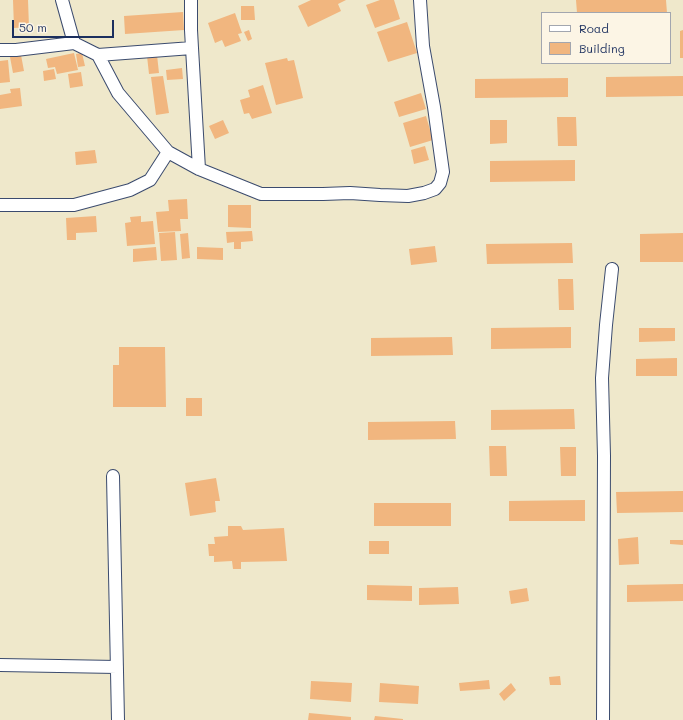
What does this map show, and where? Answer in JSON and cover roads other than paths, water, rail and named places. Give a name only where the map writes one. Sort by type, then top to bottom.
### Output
[{"type":"street","points":[[62,0],[74,43]]},
{"type":"street","points":[[191,0],[191,30],[199,169]]},
{"type":"street","points":[[98,55],[118,93],[168,152],[199,169],[261,194],[350,193],[408,196],[435,189],[440,183],[443,172],[434,107],[423,46],[420,0]]},
{"type":"street","points":[[0,50],[16,50],[74,43],[98,55],[192,48]]},
{"type":"street","points":[[0,206],[74,205],[130,190],[150,180],[168,152]]},
{"type":"street","points":[[602,720],[604,456],[602,378],[612,269]]},
{"type":"street","points":[[113,476],[118,720]]},
{"type":"street","points":[[0,665],[117,668]]}]
